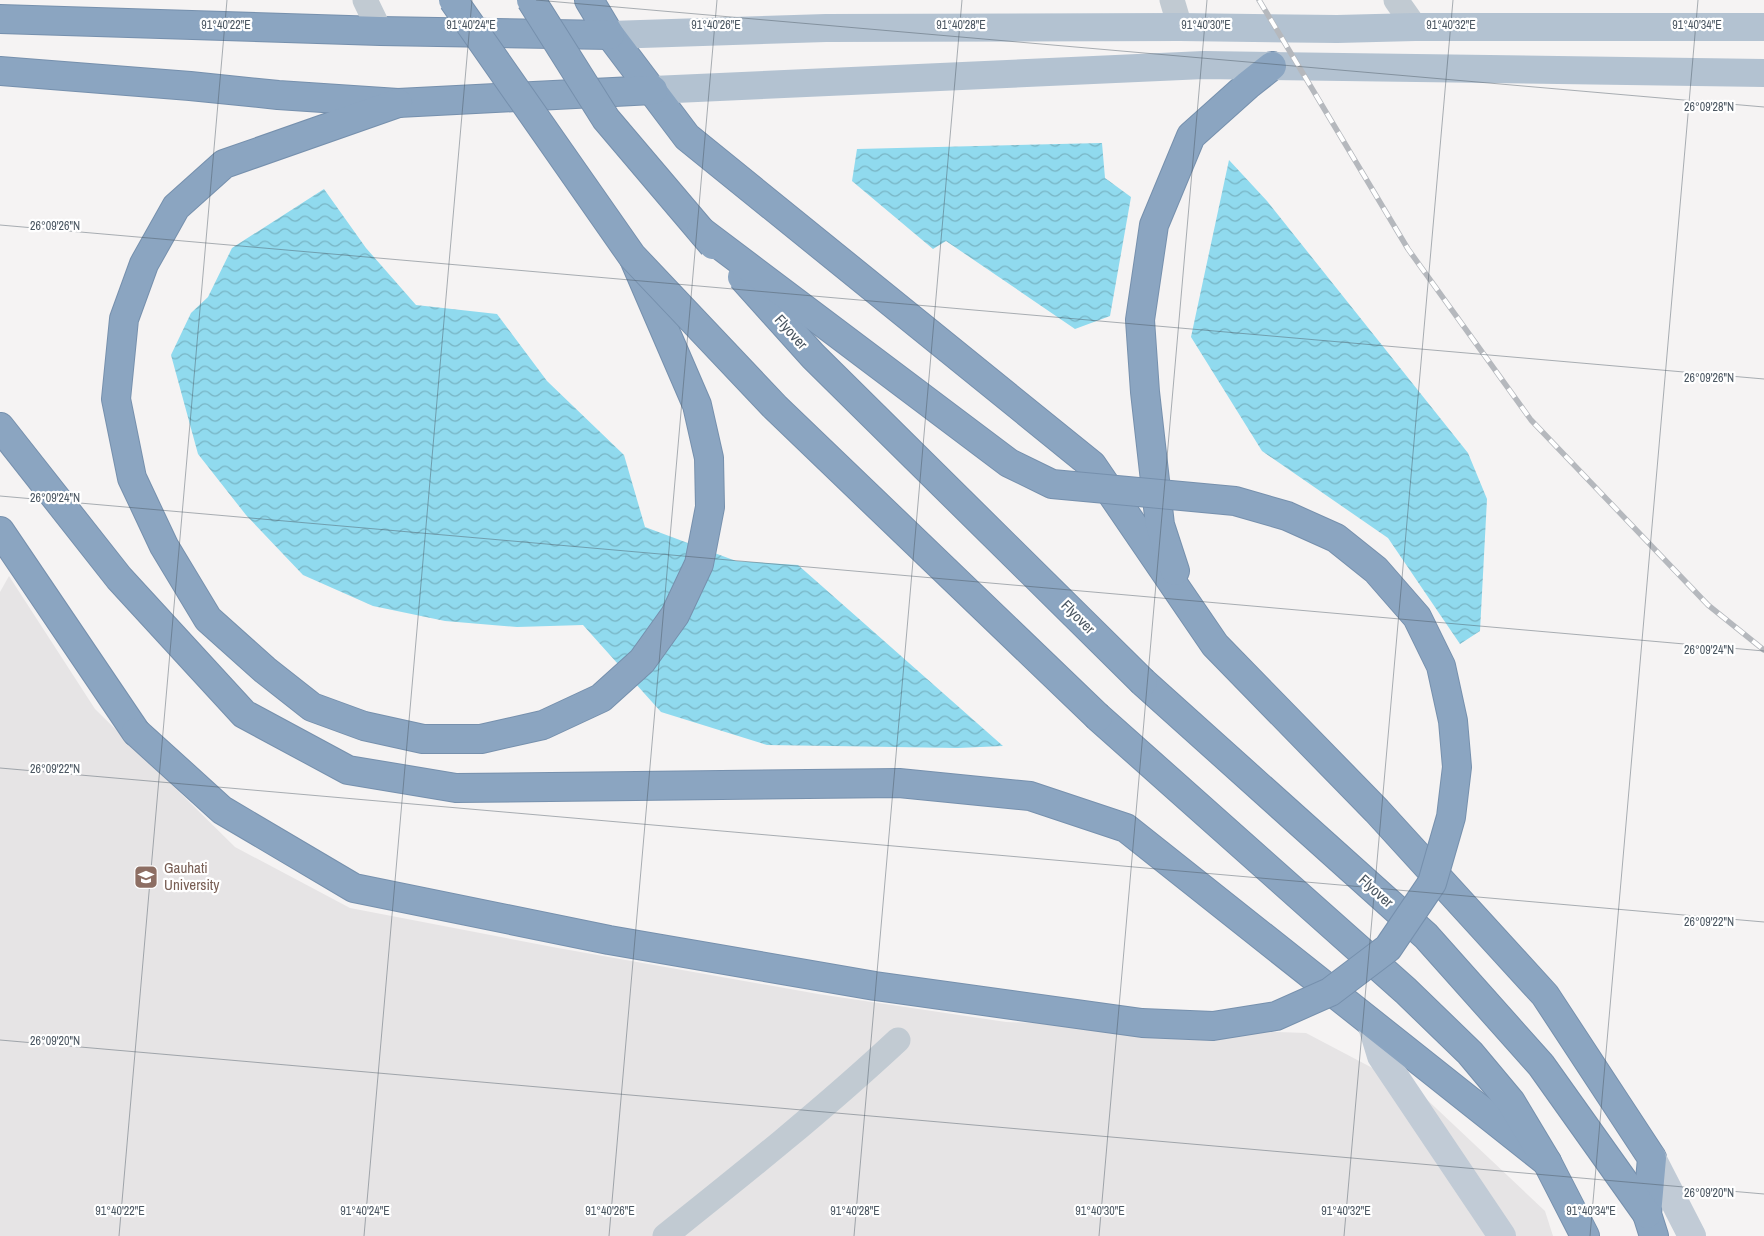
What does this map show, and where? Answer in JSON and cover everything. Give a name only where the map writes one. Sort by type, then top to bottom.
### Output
[{"type":"highway","points":[[453,0],[632,256],[775,407],[1098,717],[1406,991],[1470,1052],[1511,1102],[1547,1162],[1584,1236]]},
{"type":"highway","name":"Flyover","points":[[531,0],[606,119],[701,231],[813,356],[1143,682],[1426,936],[1541,1065],[1650,1225]]},
{"type":"highway","points":[[590,0],[610,35],[687,137],[1092,465],[1214,646],[1376,811],[1545,994],[1652,1158],[1650,1225]]},
{"type":"highway","points":[[0,19],[380,31],[610,35]]},
{"type":"highway","points":[[1184,601],[1160,525],[1144,392],[1140,320],[1154,225],[1191,136],[1272,66]]},
{"type":"highway","points":[[0,71],[278,95],[398,103],[653,90]]},
{"type":"highway","points":[[398,103],[224,164],[176,207],[144,264],[124,319],[116,399],[132,478],[164,546],[208,619],[265,670],[312,707],[364,726],[423,739],[481,739],[543,725],[601,698],[642,661],[675,615],[699,564],[710,507],[708,458],[697,405],[632,256]]},
{"type":"highway","points":[[0,531],[136,732],[222,810],[354,888],[609,940],[837,979],[1142,1023],[1213,1026],[1276,1016],[1330,992],[1388,948],[1432,884],[1452,817],[1457,767],[1453,720],[1441,666],[1417,617],[1376,570],[1336,538],[1278,513],[1235,501],[1052,484],[1009,463],[701,231]]},
{"type":"highway","points":[[0,427],[119,578],[244,714],[348,770],[456,788],[899,782],[1030,796],[1126,828],[1547,1162]]},
{"type":"main road","points":[[610,35],[826,28],[1764,28]]},
{"type":"main road","points":[[653,90],[1204,65],[1764,73]]},
{"type":"street","points":[[365,0],[380,31]]},
{"type":"street","points":[[1172,0],[1180,27]]},
{"type":"street","points":[[1396,0],[1415,28]]},
{"type":"street","points":[[1415,28],[1418,0]]},
{"type":"street","points":[[1371,1023],[1381,1056],[1502,1236]]},
{"type":"street","points":[[665,1236],[768,1154],[862,1074],[898,1040]]},
{"type":"street","points":[[1652,1158],[1692,1236]]},
{"type":"shaded area","name":"Gauhati University","points":[[9,576],[95,709],[235,847],[350,908],[558,948],[818,994],[1006,1022],[1306,1033],[1420,1093],[1545,1211],[1553,1236],[0,1236],[0,592]]},
{"type":"water","points":[[1102,143],[1105,178],[1131,197],[1110,316],[1075,329],[946,241],[933,249],[852,181],[857,149]]},
{"type":"water","points":[[1229,160],[1267,201],[1468,453],[1487,499],[1480,631],[1460,644],[1388,538],[1262,451],[1191,337]]},
{"type":"water","points":[[324,189],[366,248],[416,305],[497,314],[547,381],[624,455],[645,527],[736,561],[798,565],[1003,746],[958,748],[767,745],[661,712],[583,625],[517,627],[445,621],[373,606],[303,575],[246,515],[198,454],[171,355],[191,313],[208,297],[232,248]]},
{"type":"railway","points":[[1259,0],[1408,249],[1531,420],[1708,605],[1764,650]]},
{"type":"place","name":"Gauhati University","points":[[146,877]]}]
